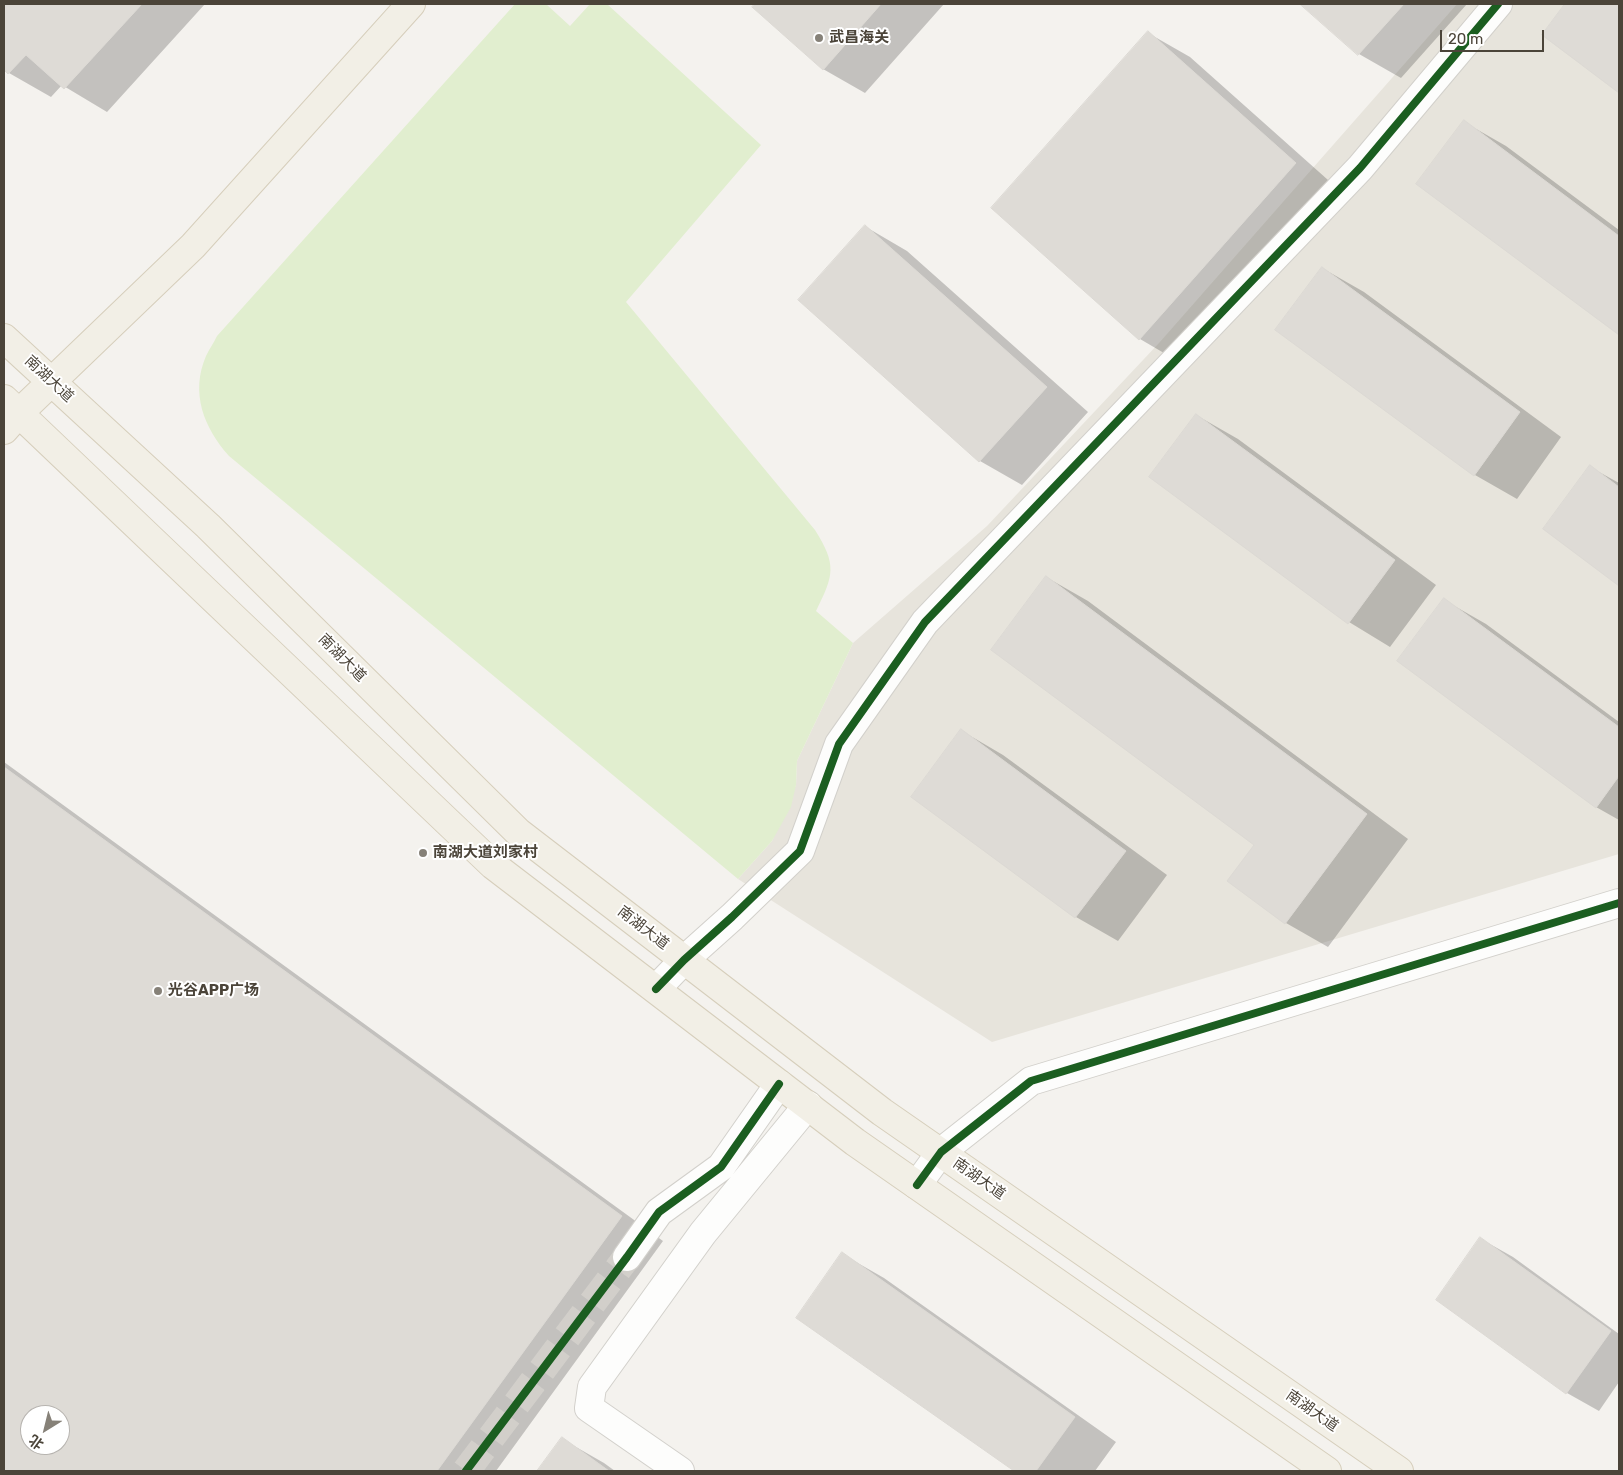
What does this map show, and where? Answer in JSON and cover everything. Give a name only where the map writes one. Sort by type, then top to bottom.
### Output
[{"type":"main road","points":[[411,4],[194,246],[52,382],[9,414],[493,864],[855,1142],[1327,1471]]},
{"type":"main road","name":"南湖大道","points":[[4,338],[208,526],[518,832],[882,1112],[1399,1471]]},
{"type":"street","points":[[656,990],[684,960],[732,917],[800,851],[839,744],[925,622],[1360,168],[1498,4]]},
{"type":"street","points":[[917,1185],[941,1152],[1031,1081],[1619,903]]},
{"type":"street","points":[[627,1257],[659,1212],[721,1167],[779,1084]]},
{"type":"street","points":[[680,1471],[589,1408],[592,1387],[703,1233],[808,1105]]},
{"type":"shaded area","points":[[1457,4],[1619,4],[1619,854],[992,1042],[738,879],[772,841],[796,785],[797,761],[853,643],[987,526],[1159,343]]},
{"type":"green space","points":[[515,4],[546,4],[570,26],[590,4],[607,4],[761,145],[626,302],[815,530],[827,552],[831,570],[827,588],[816,611],[853,643],[797,761],[796,785],[791,807],[772,841],[738,879],[229,456],[213,434],[202,409],[199,383],[201,370],[217,336]]},
{"type":"building","points":[[4,4],[142,4],[64,89],[26,55],[8,74],[4,70]]},
{"type":"building","name":"武昌海关","points":[[755,4],[881,4],[823,70],[752,7]]},
{"type":"building","points":[[1300,4],[1404,4],[1358,55]]},
{"type":"building","points":[[1565,4],[1619,4],[1619,93],[1542,35]]},
{"type":"building","points":[[1148,31],[1296,163],[1139,340],[991,208]]},
{"type":"building","points":[[1464,120],[1619,236],[1619,335],[1416,184]]},
{"type":"building","points":[[865,225],[1047,387],[979,462],[798,300]]},
{"type":"building","points":[[1322,267],[1520,412],[1474,476],[1275,330]]},
{"type":"building","points":[[1196,414],[1395,560],[1348,624],[1149,477]]},
{"type":"building","points":[[1590,465],[1619,487],[1619,586],[1543,529]]},
{"type":"building","points":[[1046,576],[1367,814],[1285,924],[1227,881],[1254,845],[991,650]]},
{"type":"building","points":[[1444,598],[1619,727],[1619,776],[1596,808],[1397,661]]},
{"type":"building","points":[[961,729],[1126,851],[1075,918],[911,797]]},
{"type":"building","name":"光谷APP广场","points":[[4,767],[622,1216],[437,1471],[4,1471]]},
{"type":"building","points":[[1480,1237],[1611,1331],[1566,1394],[1436,1300]]},
{"type":"building","points":[[842,1252],[1075,1417],[1036,1471],[1014,1471],[796,1318]]},
{"type":"building","points":[[562,1437],[609,1471],[537,1471]]},
{"type":"tunnel","points":[[466,1471],[627,1257]]},
{"type":"cycle path","points":[[656,989],[684,960],[732,917],[800,851],[839,744],[925,622],[1360,168],[1498,4]]},
{"type":"cycle path","points":[[917,1185],[941,1152],[1031,1081],[1619,903]]},
{"type":"cycle path","points":[[466,1471],[659,1212],[721,1167],[779,1084]]},
{"type":"place","name":"武昌海关","points":[[819,38]]},
{"type":"place","name":"南湖大道刘家村","points":[[423,853]]},
{"type":"place","name":"光谷APP广场","points":[[158,991]]}]
